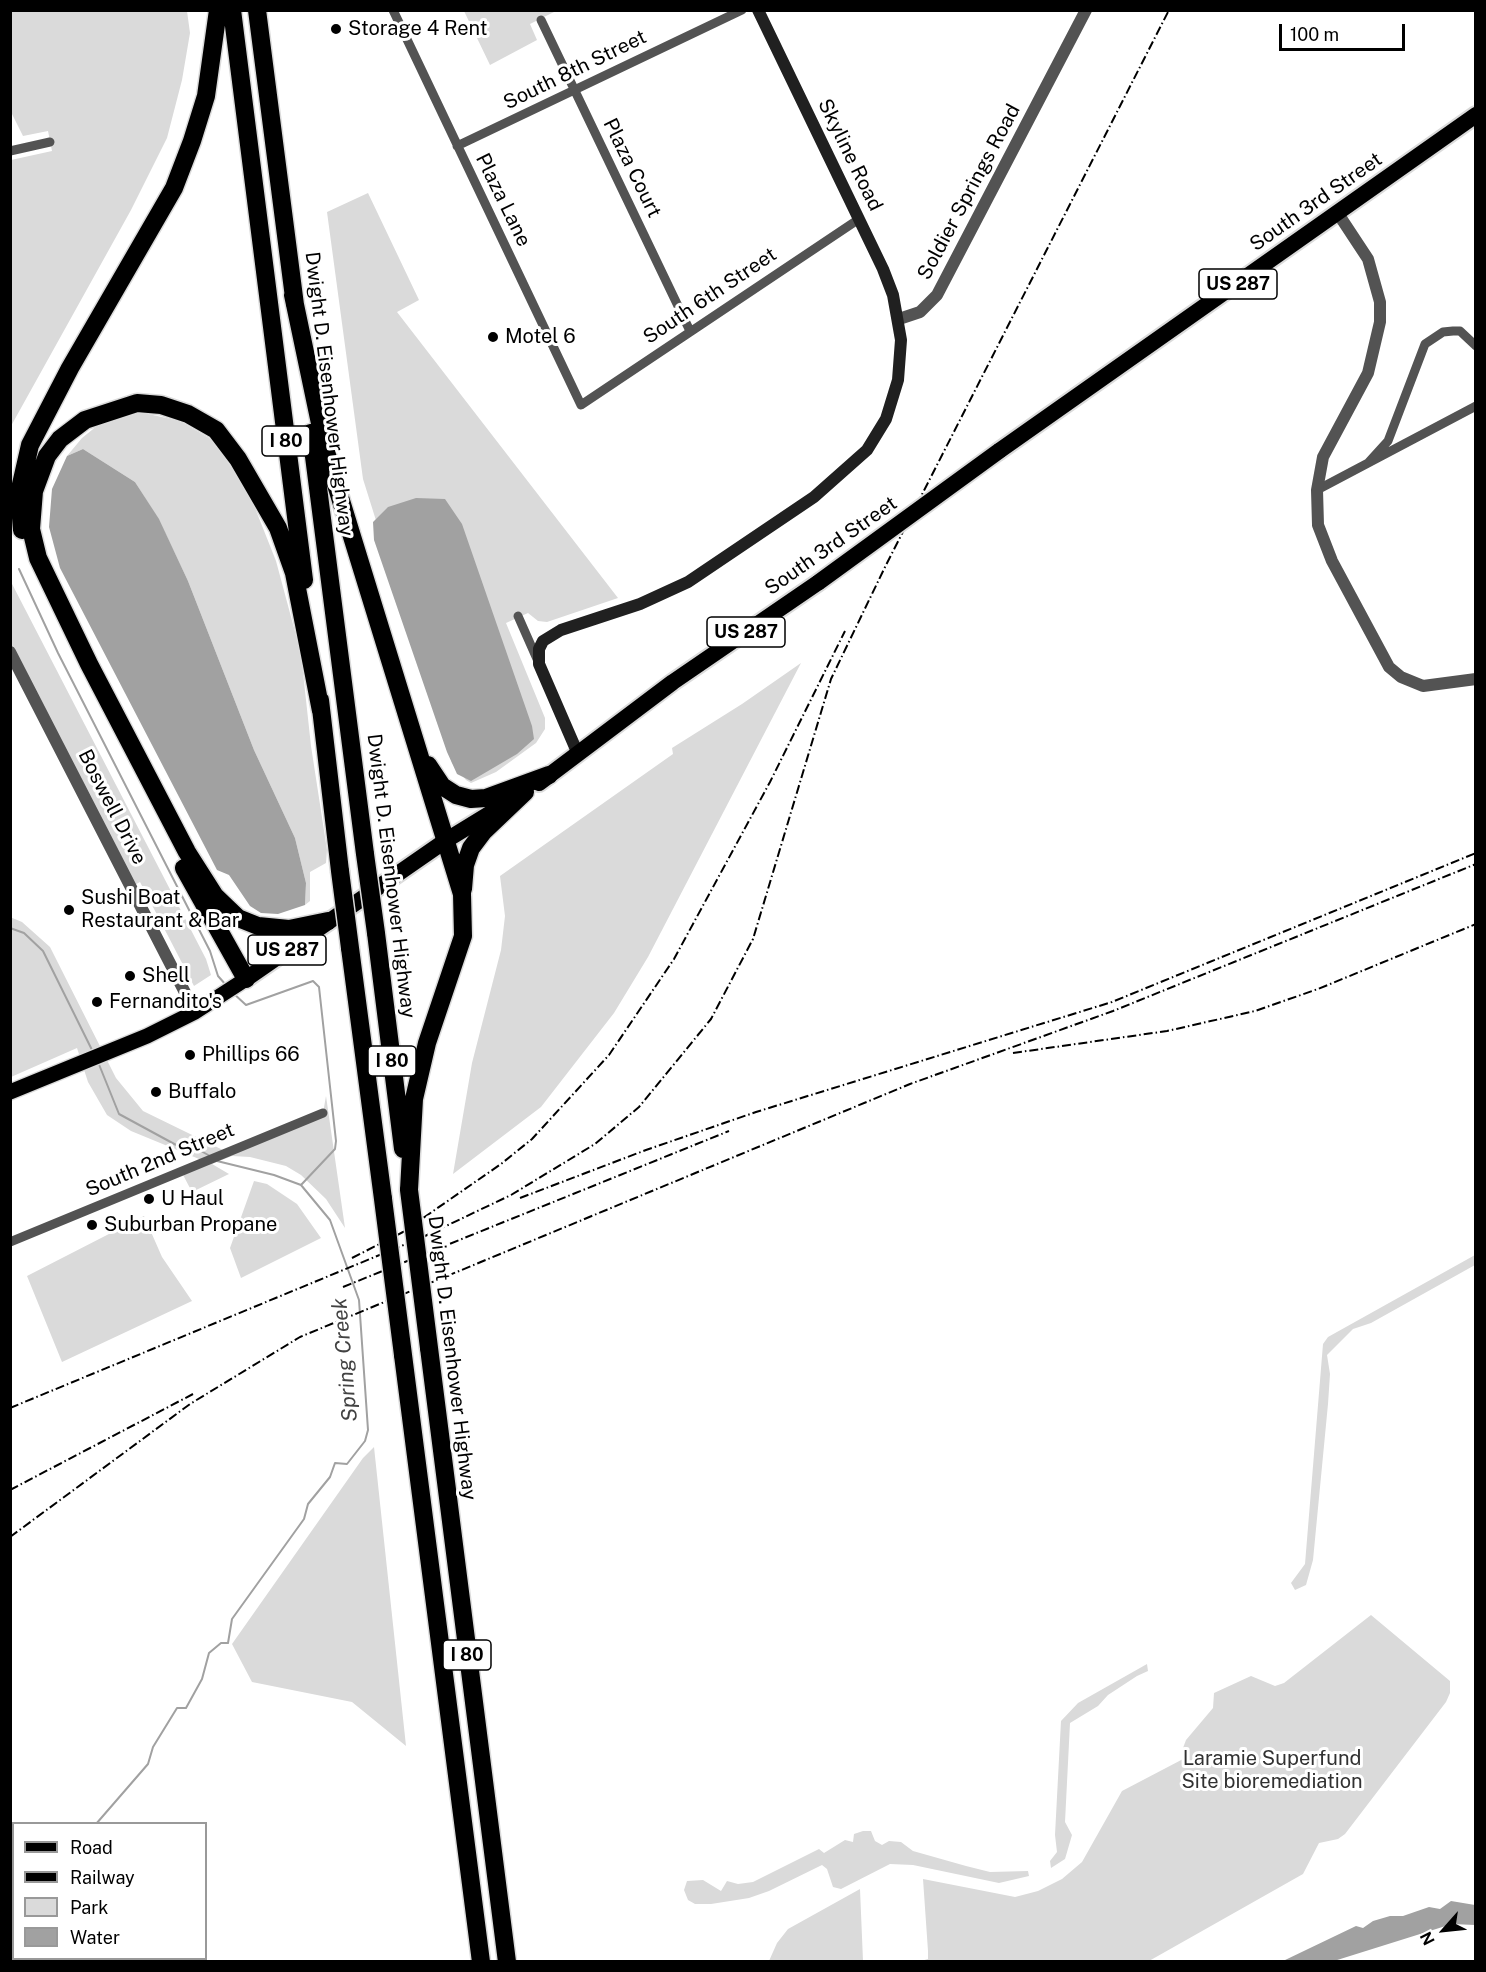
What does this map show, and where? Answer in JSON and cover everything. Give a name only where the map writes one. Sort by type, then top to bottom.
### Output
[{"type":"highway","points":[[218,10],[206,96],[174,188],[70,368],[30,446],[19,493],[22,536],[31,566],[45,598],[215,926],[235,986]]},
{"type":"highway","name":"I 80","points":[[232,10],[340,871],[481,1962]]},
{"type":"highway","name":"Dwight D. Eisenhower Highway","points":[[257,10],[507,1962]]},
{"type":"highway","name":"South 3rd Street","points":[[235,986],[445,841],[525,792],[672,682],[819,582],[999,451],[1476,115]]},
{"type":"highway","points":[[293,295],[329,464],[420,752],[462,894]]},
{"type":"highway","points":[[321,711],[294,573],[278,528],[238,459],[216,430],[188,414],[161,405],[137,403],[85,420],[60,439],[47,456],[34,491],[31,529],[38,558],[89,664],[187,852],[215,896],[238,918],[258,926],[289,929],[328,921]]},
{"type":"highway","points":[[420,752],[442,786],[456,795],[471,799],[486,798],[549,775]]},
{"type":"highway","points":[[409,1190],[414,1099],[427,1043],[463,936],[462,894],[465,865],[471,848],[483,832],[525,792]]},
{"type":"highway","points":[[187,852],[235,986]]},
{"type":"main road","name":"Skyline Road","points":[[758,10],[883,269],[899,319]]},
{"type":"main road","points":[[578,754],[539,664],[539,649],[550,635],[640,604],[688,582],[814,497],[855,462],[879,432],[893,401],[902,359],[899,319]]},
{"type":"main road","name":"South 3rd Street","points":[[10,1092],[112,1050],[195,1012],[235,986]]},
{"type":"street","name":"Plaza Lane","points":[[393,10],[581,405]]},
{"type":"street","name":"South 8th Street","points":[[457,146],[741,10]]},
{"type":"street","name":"Soldier Springs Road","points":[[899,319],[920,312],[937,295],[1086,10]]},
{"type":"street","name":"Plaza Court","points":[[541,20],[690,331]]},
{"type":"street","points":[[10,151],[50,142]]},
{"type":"street","points":[[1337,212],[1368,259],[1380,302],[1380,322],[1368,373],[1323,457],[1317,490],[1318,525],[1332,561],[1389,667],[1401,677],[1423,686],[1476,679]]},
{"type":"street","name":"South 6th Street","points":[[581,405],[859,219]]},
{"type":"street","points":[[1368,464],[1388,441],[1425,344],[1443,332],[1460,331],[1476,346]]},
{"type":"street","points":[[1317,490],[1476,406]]},
{"type":"street","points":[[518,616],[539,664]]},
{"type":"street","name":"Boswell Drive","points":[[10,652],[195,1012]]},
{"type":"street","name":"South 2nd Street","points":[[11,1239],[323,1113]]},
{"type":"green space","points":[[11,11],[187,11],[190,33],[182,80],[167,138],[131,210],[11,426],[11,160],[52,151],[48,131],[23,136],[11,112]]},
{"type":"green space","points":[[464,11],[556,11],[530,24],[537,40],[490,65]]},
{"type":"green space","points":[[368,193],[419,300],[397,312],[618,598],[547,622],[538,621],[528,613],[506,623],[545,718],[545,729],[536,743],[496,772],[471,783],[452,763],[363,479],[327,212]]},
{"type":"green space","points":[[139,412],[180,421],[214,441],[251,498],[276,561],[301,654],[311,746],[327,850],[326,863],[310,872],[310,901],[305,905],[306,883],[295,838],[254,750],[188,581],[159,520],[135,482],[83,449],[67,456],[82,438],[103,421]]},
{"type":"green space","points":[[10,580],[206,959],[211,975],[194,986],[140,882],[131,887],[11,652]]},
{"type":"green space","points":[[801,663],[648,957],[614,1013],[541,1107],[453,1174],[472,1063],[501,950],[505,916],[500,876],[673,754],[672,748]]},
{"type":"green space","points":[[10,917],[22,922],[50,947],[116,1078],[143,1111],[227,1152],[323,1113],[326,1096],[345,1228],[326,1199],[301,1175],[286,1166],[250,1157],[232,1156],[212,1164],[229,1174],[192,1192],[181,1171],[204,1161],[131,1131],[107,1115],[88,1082],[77,1048],[11,1077]]},
{"type":"green space","points":[[254,1181],[267,1184],[297,1204],[321,1238],[241,1278],[230,1248]]},
{"type":"green space","points":[[144,1216],[162,1257],[192,1301],[62,1362],[27,1276]]},
{"type":"green space","points":[[1475,1255],[1475,1265],[1371,1323],[1353,1329],[1327,1355],[1330,1374],[1328,1404],[1313,1560],[1306,1585],[1295,1590],[1291,1583],[1305,1564],[1323,1344],[1328,1337]]},
{"type":"green space","points":[[374,1447],[406,1746],[352,1702],[252,1682],[232,1644],[363,1458]]},
{"type":"green space","name":"Laramie Superfund Site bioremediation","points":[[1371,1615],[1450,1681],[1450,1693],[1446,1702],[1345,1834],[1338,1839],[1319,1843],[1303,1874],[1149,1961],[921,1961],[928,1959],[923,1879],[1015,1897],[1038,1891],[1062,1879],[1082,1862],[1122,1791],[1185,1758],[1183,1748],[1186,1740],[1213,1708],[1214,1693],[1251,1676],[1275,1686],[1284,1683]]},
{"type":"green space","points":[[1147,1664],[1148,1671],[1108,1695],[1098,1706],[1070,1723],[1065,1822],[1072,1835],[1065,1859],[1051,1868],[1050,1861],[1057,1852],[1055,1835],[1061,1721],[1078,1703]]},
{"type":"green space","points":[[871,1831],[875,1841],[882,1845],[889,1841],[901,1842],[913,1851],[966,1866],[990,1872],[1028,1871],[1029,1876],[999,1883],[913,1865],[890,1864],[841,1889],[833,1887],[827,1869],[822,1865],[769,1891],[749,1898],[695,1904],[688,1900],[684,1890],[687,1881],[703,1880],[721,1891],[727,1881],[738,1884],[753,1882],[819,1849],[824,1853],[845,1840],[853,1842],[854,1834]]},
{"type":"green space","points":[[860,1889],[863,1961],[769,1961],[777,1943],[788,1929]]},
{"type":"water","points":[[83,449],[135,482],[159,519],[188,581],[254,750],[295,838],[306,883],[305,905],[278,914],[261,913],[250,906],[229,875],[217,870],[60,568],[49,527],[52,489],[67,456]]},
{"type":"water","points":[[416,498],[445,499],[462,524],[532,726],[534,739],[517,754],[471,781],[457,774],[447,752],[374,540],[373,522],[388,507]]},
{"type":"water","points":[[1451,1901],[1475,1905],[1475,1925],[1452,1924],[1334,1961],[1283,1961],[1356,1926],[1363,1928],[1373,1921],[1390,1916],[1403,1916],[1429,1907],[1440,1909]]},
{"type":"waterway","points":[[19,569],[58,653],[210,951],[218,976],[226,985]]},
{"type":"waterway","name":"Spring Creek","points":[[10,928],[24,933],[43,951],[93,1052]]},
{"type":"waterway","points":[[233,993],[246,1005],[313,981],[319,987],[336,1141],[335,1149],[301,1185]]},
{"type":"waterway","name":"Spring Creek","points":[[98,1062],[119,1114],[178,1146],[201,1151],[210,1156]]},
{"type":"waterway","name":"Spring Creek","points":[[98,1822],[148,1764],[153,1747],[177,1708],[186,1708],[202,1679],[209,1653],[221,1643],[228,1643],[232,1619],[304,1519],[308,1504],[330,1477],[335,1463],[347,1464],[365,1441],[368,1430],[359,1300],[330,1220],[301,1185],[274,1175],[217,1161]]},
{"type":"railway","points":[[10,1408],[423,1237],[511,1195],[595,1144],[639,1107],[711,1019],[753,939],[831,679],[885,567],[1169,10]]},
{"type":"railway","points":[[352,1258],[403,1232],[501,1164],[532,1139],[609,1055],[674,959],[770,782],[845,631]]},
{"type":"railway","points":[[520,1198],[646,1150],[756,1112],[1112,1002],[1476,853]]},
{"type":"railway","points":[[10,1537],[190,1404],[300,1337],[910,1084],[1113,1011],[1476,864]]},
{"type":"railway","points":[[1013,1053],[1167,1031],[1255,1011],[1318,989],[1476,924]]},
{"type":"railway","points":[[343,1287],[729,1131]]},
{"type":"railway","points":[[10,1490],[193,1394]]},
{"type":"place","name":"Storage 4 Rent","points":[[336,29]]},
{"type":"place","name":"Motel 6","points":[[493,337]]},
{"type":"place","name":"Sushi Boat Restaurant & Bar","points":[[69,910]]},
{"type":"place","name":"Shell","points":[[130,976]]},
{"type":"place","name":"Fernandito's","points":[[97,1002]]},
{"type":"place","name":"Phillips 66","points":[[190,1055]]},
{"type":"place","name":"Buffalo","points":[[156,1092]]},
{"type":"place","name":"U Haul","points":[[149,1199]]},
{"type":"place","name":"Suburban Propane","points":[[92,1225]]}]
